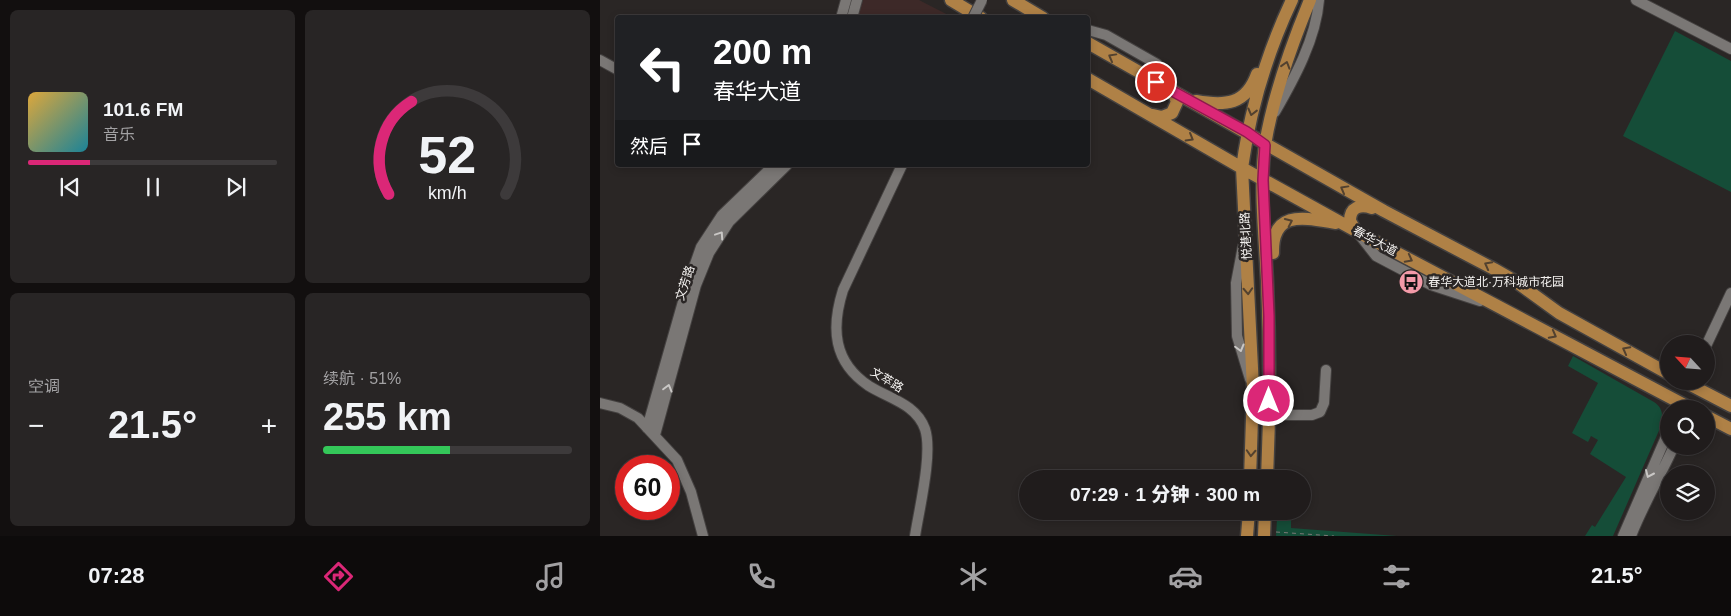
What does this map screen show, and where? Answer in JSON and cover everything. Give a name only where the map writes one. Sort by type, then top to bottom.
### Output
[{"type":"main road","points":[[951,0],[976,15]]},
{"type":"main road","points":[[1012,0],[1038,15]]},
{"type":"main road","name":"悦港北路","points":[[1267,470],[1269,316],[1263,180],[1265,145],[1290,52],[1310,0]]},
{"type":"main road","points":[[1188,99],[1220,103],[1232,102],[1241,98],[1254,80],[1270,35],[1290,3]]},
{"type":"main road","name":"悦港北路","points":[[1250,470],[1252,388],[1242,168],[1247,132],[1258,90],[1290,3]]},
{"type":"main road","points":[[1090,44],[1247,132],[1265,145],[1384,212],[1494,269],[1515,281],[1559,313],[1660,369]]},
{"type":"main road","name":"春华大道","points":[[1090,80],[1263,180],[1675,400]]},
{"type":"main road","points":[[1148,114],[1162,117],[1172,113],[1176,102],[1174,91]]},
{"type":"main road","points":[[1269,316],[1274,284],[1273,242],[1279,227],[1293,218],[1302,218],[1350,227],[1350,215],[1357,206],[1366,206],[1384,212]]},
{"type":"main road","points":[[1702,390],[1731,406]]},
{"type":"main road","points":[[1715,422],[1731,429]]},
{"type":"main road","points":[[1247,536],[1248,520]]},
{"type":"main road","points":[[1267,520],[1268,534]]},
{"type":"street","points":[[842,15],[846,0]]},
{"type":"street","points":[[853,15],[857,0]]},
{"type":"street","points":[[974,15],[982,0]]},
{"type":"street","points":[[1272,117],[1296,72],[1314,26],[1319,0]]},
{"type":"street","points":[[1636,0],[1731,49]]},
{"type":"street","points":[[1090,31],[1106,35],[1157,64],[1174,91]]},
{"type":"street","points":[[600,60],[615,68]]},
{"type":"street","name":"文芳路","points":[[651,431],[688,284],[701,248],[722,215],[772,167]]},
{"type":"street","name":"文芳路","points":[[651,431],[696,285],[709,253],[729,222],[784,167]]},
{"type":"street","name":"文萃路","points":[[901,167],[842,290],[835,322],[836,337],[840,350],[849,365],[869,385],[908,406],[918,416],[925,430],[928,447],[915,536]]},
{"type":"street","points":[[1711,335],[1731,293]]},
{"type":"street","points":[[1269,415],[1312,415],[1320,412],[1324,403],[1326,370]]},
{"type":"street","points":[[1666,395],[1668,400]]},
{"type":"street","points":[[600,403],[620,408],[638,418],[677,460],[691,492],[703,536]]},
{"type":"street","points":[[1625,536],[1660,452]]},
{"type":"street","points":[[1625,536],[1638,518],[1670,455]]},
{"type":"street","points":[[1637,536],[1638,518]]},
{"type":"path","points":[[1268,534],[1334,536]]},
{"type":"shaded area","points":[[863,0],[919,0],[948,15],[858,15]]},
{"type":"green space","points":[[1675,31],[1731,61],[1731,192],[1623,136]]},
{"type":"green space","points":[[1573,356],[1654,402],[1660,409],[1660,428],[1613,536],[1585,536],[1592,525],[1595,527],[1626,477],[1590,454],[1598,440],[1591,436],[1588,442],[1572,433],[1598,383],[1568,366]]},
{"type":"green space","points":[[1277,520],[1291,520],[1291,528],[1397,536],[1276,536]]},
{"type":"place","name":"春华大道北·万科城市花园","points":[[1411,282]]},
{"type":"route","points":[[1156,82],[1247,132],[1265,145],[1263,180],[1269,316],[1269,401]]}]
